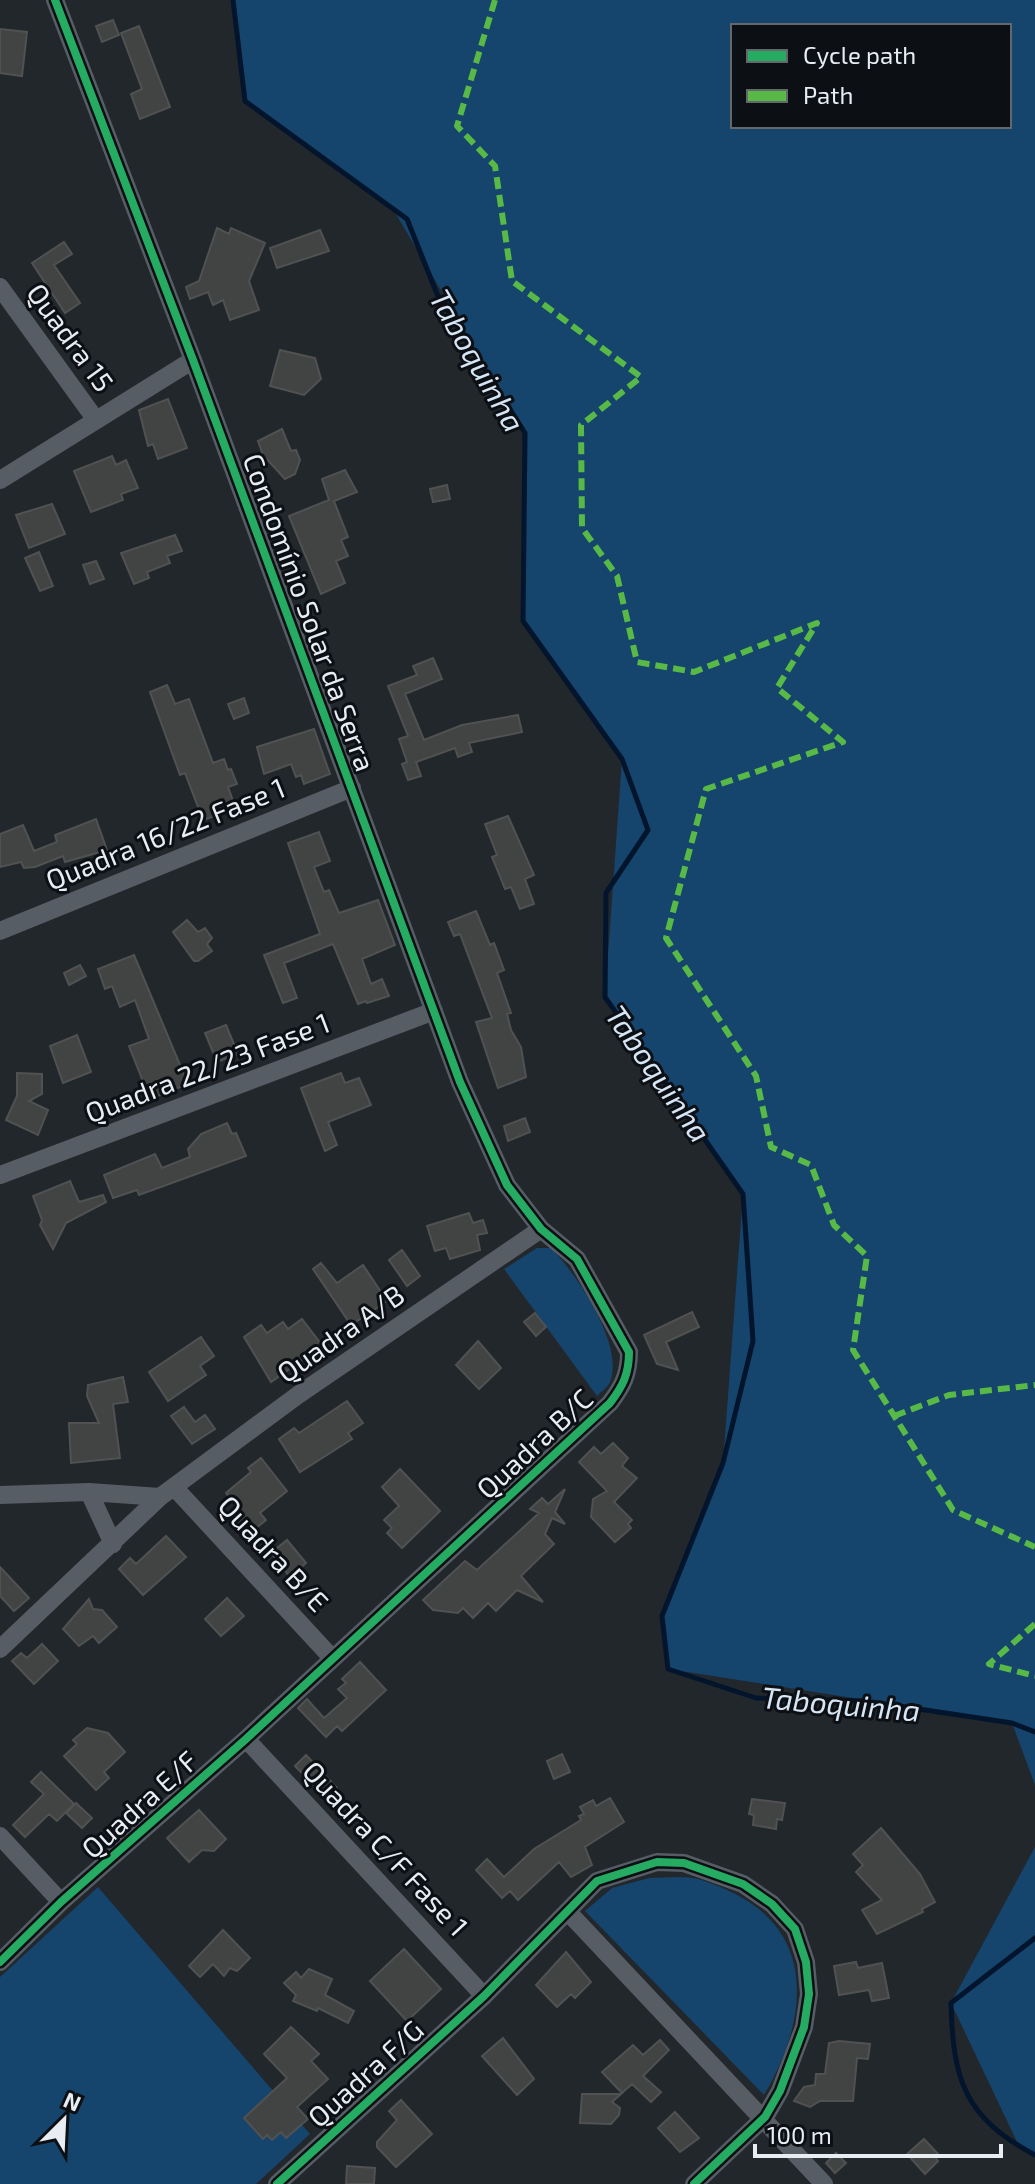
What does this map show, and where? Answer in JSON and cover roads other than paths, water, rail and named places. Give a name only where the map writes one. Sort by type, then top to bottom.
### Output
[{"type":"street","name":"Condomínio Solar da Serra","points":[[55,0],[193,360],[460,1082],[507,1185],[541,1229]]},
{"type":"street","name":"Quadra 15","points":[[0,287],[96,420]]},
{"type":"street","points":[[0,480],[193,360]]},
{"type":"street","name":"Quadra 16/22 Fase 1","points":[[0,931],[352,788]]},
{"type":"street","name":"Quadra 22/23 Fase 1","points":[[0,1175],[434,1011]]},
{"type":"street","name":"Quadra A/B","points":[[0,1649],[167,1492],[298,1395],[541,1229]]},
{"type":"street","name":"Quadra B/C","points":[[246,1739],[610,1403],[625,1382],[629,1352],[603,1304],[577,1259],[541,1229]]},
{"type":"street","points":[[89,1492],[113,1544]]},
{"type":"street","points":[[0,1495],[167,1492]]},
{"type":"street","name":"Quadra B/E","points":[[167,1492],[332,1658]]},
{"type":"street","name":"Quadra E/F","points":[[0,1962],[61,1902],[246,1739]]},
{"type":"street","name":"Quadra C/F Fase 1","points":[[246,1739],[484,1996]]},
{"type":"street","points":[[0,1836],[61,1902]]},
{"type":"street","name":"Quadra F/G","points":[[277,2184],[484,1996],[597,1881],[657,1862],[684,1863],[743,1884],[772,1904],[795,1929],[806,1962],[809,1994],[792,2066],[765,2117],[694,2184]]},
{"type":"street","points":[[568,1912],[765,2117],[824,2184]]},
{"type":"waterway","name":"Taboquinha","points":[[233,0],[245,101],[407,219],[437,294],[525,433],[523,621],[622,759],[648,830],[606,893],[605,997],[743,1194],[753,1341],[723,1463],[662,1616],[668,1669],[756,1698],[865,1701],[1012,1723],[1035,1732]]},
{"type":"waterway","name":"Taboquinha","points":[[1035,1938],[951,2003],[955,2054],[967,2094],[992,2126],[1035,2155]]}]
